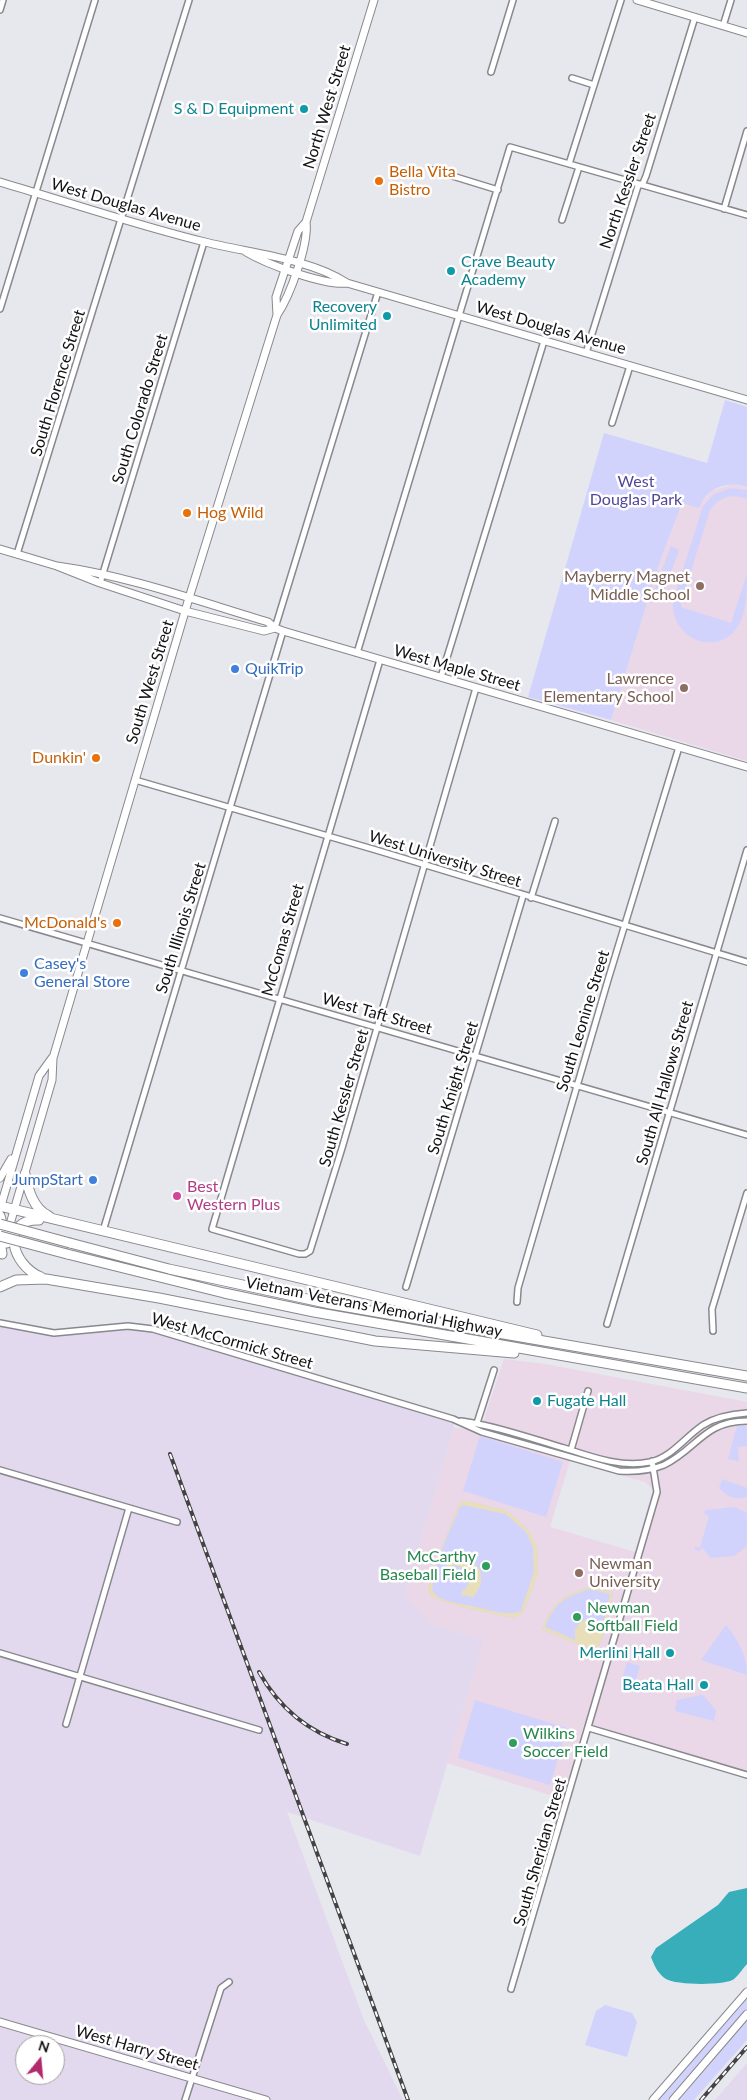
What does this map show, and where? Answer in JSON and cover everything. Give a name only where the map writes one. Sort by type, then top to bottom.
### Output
[{"type":"highway","points":[[26,1174],[30,1194],[43,1213],[77,1225]]},
{"type":"highway","points":[[0,1207],[596,1348]]},
{"type":"highway","points":[[1,1257],[2,1230],[15,1210]]},
{"type":"highway","points":[[2,1230],[26,1220],[57,1220]]},
{"type":"highway","points":[[15,1255],[12,1246],[12,1236],[16,1227],[26,1220]]},
{"type":"highway","points":[[2,1230],[15,1255],[27,1270],[46,1279]]},
{"type":"highway","name":"Vietnam Veterans Memorial Highway","points":[[2,1230],[70,1242],[169,1269],[330,1304],[506,1335],[596,1348],[747,1376]]},
{"type":"highway","name":"Vietnam Veterans Memorial Highway","points":[[2,1230],[66,1254],[224,1293],[314,1312],[747,1388]]},
{"type":"highway","points":[[0,1287],[16,1280],[46,1279],[159,1298],[375,1341],[506,1353],[538,1352]]},
{"type":"main road","name":"North West Street","points":[[288,261],[298,231],[306,222],[374,0]]},
{"type":"main road","points":[[637,0],[747,32]]},
{"type":"main road","name":"West Douglas Avenue","points":[[0,182],[204,242],[244,251],[258,252],[332,274],[347,283],[747,400]]},
{"type":"main road","name":"North West Street","points":[[298,264],[308,233],[306,222]]},
{"type":"main road","name":"West Douglas Avenue","points":[[244,251],[255,258],[295,272],[336,284],[347,283]]},
{"type":"main road","name":"South West Street","points":[[277,315],[276,297],[288,261]]},
{"type":"main road","name":"South West Street","points":[[15,1210],[52,1080],[52,1058],[134,780],[277,315],[286,302],[298,264]]},
{"type":"main road","name":"West Maple Street","points":[[0,549],[56,566],[100,583],[185,611],[264,630],[274,628]]},
{"type":"main road","name":"West Maple Street","points":[[56,566],[103,573],[189,598],[268,622],[274,628],[283,631],[747,767]]},
{"type":"main road","points":[[142,597],[146,586]]},
{"type":"main road","name":"South West Street","points":[[0,1207],[39,1076],[52,1058]]},
{"type":"main road","points":[[0,1178],[18,1145]]},
{"type":"main road","points":[[653,2100],[747,1992]]},
{"type":"main road","points":[[673,2100],[747,2014]]},
{"type":"main road","name":"West Harry Street","points":[[0,2022],[266,2100]]},
{"type":"street","points":[[0,10],[3,0]]},
{"type":"street","points":[[0,309],[95,0]]},
{"type":"street","name":"South Florence Street","points":[[17,554],[189,0]]},
{"type":"street","points":[[491,72],[513,0]]},
{"type":"street","points":[[569,164],[621,0]]},
{"type":"street","points":[[723,26],[731,0]]},
{"type":"street","name":"North Kessler Street","points":[[586,353],[630,210],[640,184],[646,176],[695,17]]},
{"type":"street","points":[[572,78],[594,85]]},
{"type":"street","points":[[724,209],[747,131]]},
{"type":"street","points":[[357,653],[510,147],[747,216]]},
{"type":"street","points":[[562,220],[579,167]]},
{"type":"street","points":[[433,170],[498,190]]},
{"type":"street","name":"South Colorado Street","points":[[100,583],[204,242]]},
{"type":"street","points":[[274,628],[378,292]]},
{"type":"street","points":[[440,677],[544,341]]},
{"type":"street","points":[[612,423],[630,366]]},
{"type":"street","name":"South Illinois Street","points":[[103,1231],[283,631]]},
{"type":"street","name":"McComas Street","points":[[305,1254],[299,1254],[212,1229],[380,660]]},
{"type":"street","name":"South Kessler Street","points":[[305,1254],[310,1251],[313,1243],[378,1028],[476,688]]},
{"type":"street","name":"South Leonine Street","points":[[517,1302],[518,1288],[577,1085],[679,748]]},
{"type":"street","name":"West University Street","points":[[134,780],[747,962]]},
{"type":"street","points":[[531,898],[555,821]]},
{"type":"street","name":"South All Hallows Street","points":[[607,1324],[747,850]]},
{"type":"street","name":"South Knight Street","points":[[406,1287],[523,896]]},
{"type":"street","name":"West Taft Street","points":[[0,918],[747,1135]]},
{"type":"street","points":[[714,1332],[712,1309],[747,1193]]},
{"type":"street","name":"West McCormick Street","points":[[0,1323],[54,1333],[128,1326],[153,1329],[453,1419],[482,1432],[605,1468],[631,1472],[653,1469],[675,1458],[705,1433],[714,1428],[726,1423],[747,1421]]},
{"type":"street","points":[[478,1423],[494,1370]]},
{"type":"street","points":[[571,1450],[588,1390]]},
{"type":"street","name":"West McCormick Street","points":[[453,1419],[478,1423],[620,1463],[633,1464],[652,1461],[665,1455],[703,1425],[730,1414],[747,1413]]},
{"type":"street","name":"South Sheridan Street","points":[[512,1989],[657,1492],[652,1461]]},
{"type":"street","points":[[0,1470],[177,1522]]},
{"type":"street","points":[[66,1724],[129,1508]]},
{"type":"street","points":[[0,1653],[259,1730]]},
{"type":"street","points":[[589,1728],[747,1775]]},
{"type":"street","points":[[185,2100],[220,1988],[229,1982]]},
{"type":"shaded area","points":[[732,484],[747,487],[747,761],[611,720],[660,561],[682,503],[702,502],[712,491]]},
{"type":"shaded area","points":[[0,1324],[54,1333],[153,1329],[453,1419],[454,1428],[405,1595],[432,1624],[484,1640],[420,1856],[287,1812],[364,2020],[403,2100],[0,2100]]},
{"type":"shaded area","name":"Newman University","points":[[504,1359],[545,1364],[747,1402],[747,1772],[584,1724],[563,1799],[447,1763],[484,1640],[432,1624],[405,1595],[454,1428],[469,1429],[479,1434]],"holes":[[[570,1461],[645,1482],[653,1489],[635,1552],[550,1527]]]},
{"type":"shaded area","points":[[747,1888],[747,1964],[736,1977],[729,1981],[711,1984],[679,1983],[666,1979],[661,1975],[651,1957],[656,1948],[718,1905],[729,1892]]},
{"type":"shaded area","points":[[747,2063],[747,2100],[715,2100]]},
{"type":"green space","name":"West Douglas Park","points":[[725,400],[747,407],[747,487],[725,485],[719,487],[707,495],[699,508],[682,503],[660,561],[611,720],[528,697],[604,433],[707,463]]},
{"type":"green space","points":[[731,488],[747,490],[747,499],[736,496],[726,497],[717,502],[710,510],[681,607],[731,623],[747,574],[746,601],[741,620],[729,636],[719,641],[707,642],[696,640],[679,625],[674,614],[673,601],[703,506],[714,494]]},
{"type":"green space","points":[[671,546],[679,550],[661,600],[652,597]]},
{"type":"green space","points":[[737,1426],[747,1426],[747,1446],[738,1447],[739,1461],[728,1459]]},
{"type":"green space","points":[[480,1436],[563,1462],[546,1517],[463,1491]]},
{"type":"green space","points":[[722,1479],[747,1488],[747,1497],[735,1498],[725,1494],[719,1488]]},
{"type":"green space","name":"McCarthy Baseball Field","points":[[467,1501],[508,1511],[529,1531],[537,1547],[538,1573],[523,1613],[513,1618],[439,1600],[431,1596],[428,1589],[437,1559],[460,1502]]},
{"type":"green space","points":[[735,1507],[747,1513],[747,1546],[734,1556],[710,1558],[703,1548],[699,1551],[695,1550],[695,1547],[700,1548],[709,1516],[704,1514],[705,1510]]},
{"type":"green space","name":"Newman Softball Field","points":[[589,1587],[613,1592],[602,1640],[594,1650],[542,1629],[550,1612],[560,1601]]},
{"type":"green space","points":[[726,1625],[741,1648],[747,1668],[747,1675],[701,1660]]},
{"type":"green space","points":[[627,1662],[640,1666],[633,1690],[620,1686]]},
{"type":"green space","points":[[704,1696],[716,1711],[714,1721],[675,1711],[677,1700]]},
{"type":"green space","name":"Wilkins Soccer Field","points":[[475,1700],[567,1728],[550,1785],[458,1758]]},
{"type":"green space","points":[[747,1997],[747,2008],[667,2100],[657,2100]]},
{"type":"green space","points":[[605,2005],[632,2013],[637,2022],[627,2057],[585,2045],[596,2011]]},
{"type":"green space","points":[[747,2021],[747,2040],[694,2100],[679,2100]]},
{"type":"sand","points":[[467,1501],[508,1511],[529,1531],[537,1547],[538,1573],[523,1613],[513,1618],[462,1607],[431,1596],[428,1589],[437,1559],[460,1502]],"holes":[[[463,1505],[506,1514],[526,1532],[533,1547],[534,1572],[521,1611],[515,1613],[496,1612],[438,1597],[433,1588],[433,1578],[441,1552],[460,1507]]]},
{"type":"sand","points":[[451,1555],[468,1559],[478,1568],[481,1574],[481,1582],[479,1589],[473,1597],[461,1595],[463,1590],[466,1589],[471,1574],[469,1570],[454,1565],[451,1567],[447,1566]]},
{"type":"sand","points":[[589,1587],[613,1592],[602,1640],[594,1650],[542,1629],[555,1606],[565,1597]],"holes":[[[589,1589],[610,1594],[603,1626],[591,1619],[581,1621],[575,1630],[575,1640],[545,1627],[557,1606],[567,1598]]]},
{"type":"railway","points":[[170,1454],[408,2100]]},
{"type":"railway","points":[[259,1672],[276,1697],[296,1717],[320,1733],[347,1744]]},
{"type":"railway","points":[[701,2100],[747,2047]]},
{"type":"place","name":"S & D Equipment","points":[[304,109]]},
{"type":"place","name":"Bella Vita Bistro","points":[[379,181]]},
{"type":"place","name":"Crave Beauty Academy","points":[[451,271]]},
{"type":"place","name":"Recovery Unlimited","points":[[387,316]]},
{"type":"place","name":"Hog Wild","points":[[187,513]]},
{"type":"place","name":"Mayberry Magnet Middle School","points":[[700,586]]},
{"type":"place","name":"QuikTrip","points":[[235,669]]},
{"type":"place","name":"Lawrence Elementary School","points":[[684,688]]},
{"type":"place","name":"Dunkin'","points":[[96,758]]},
{"type":"place","name":"McDonald's","points":[[117,923]]},
{"type":"place","name":"Casey's General Store","points":[[24,973]]},
{"type":"place","name":"JumpStart","points":[[93,1180]]},
{"type":"place","name":"Best Western Plus","points":[[177,1196]]},
{"type":"place","name":"Fugate Hall","points":[[537,1401]]},
{"type":"place","name":"McCarthy Baseball Field","points":[[486,1566]]},
{"type":"place","name":"Newman University","points":[[579,1573]]},
{"type":"place","name":"Newman Softball Field","points":[[577,1617]]},
{"type":"place","name":"Merlini Hall","points":[[670,1653]]},
{"type":"place","name":"Beata Hall","points":[[704,1685]]},
{"type":"place","name":"Wilkins Soccer Field","points":[[513,1743]]}]
